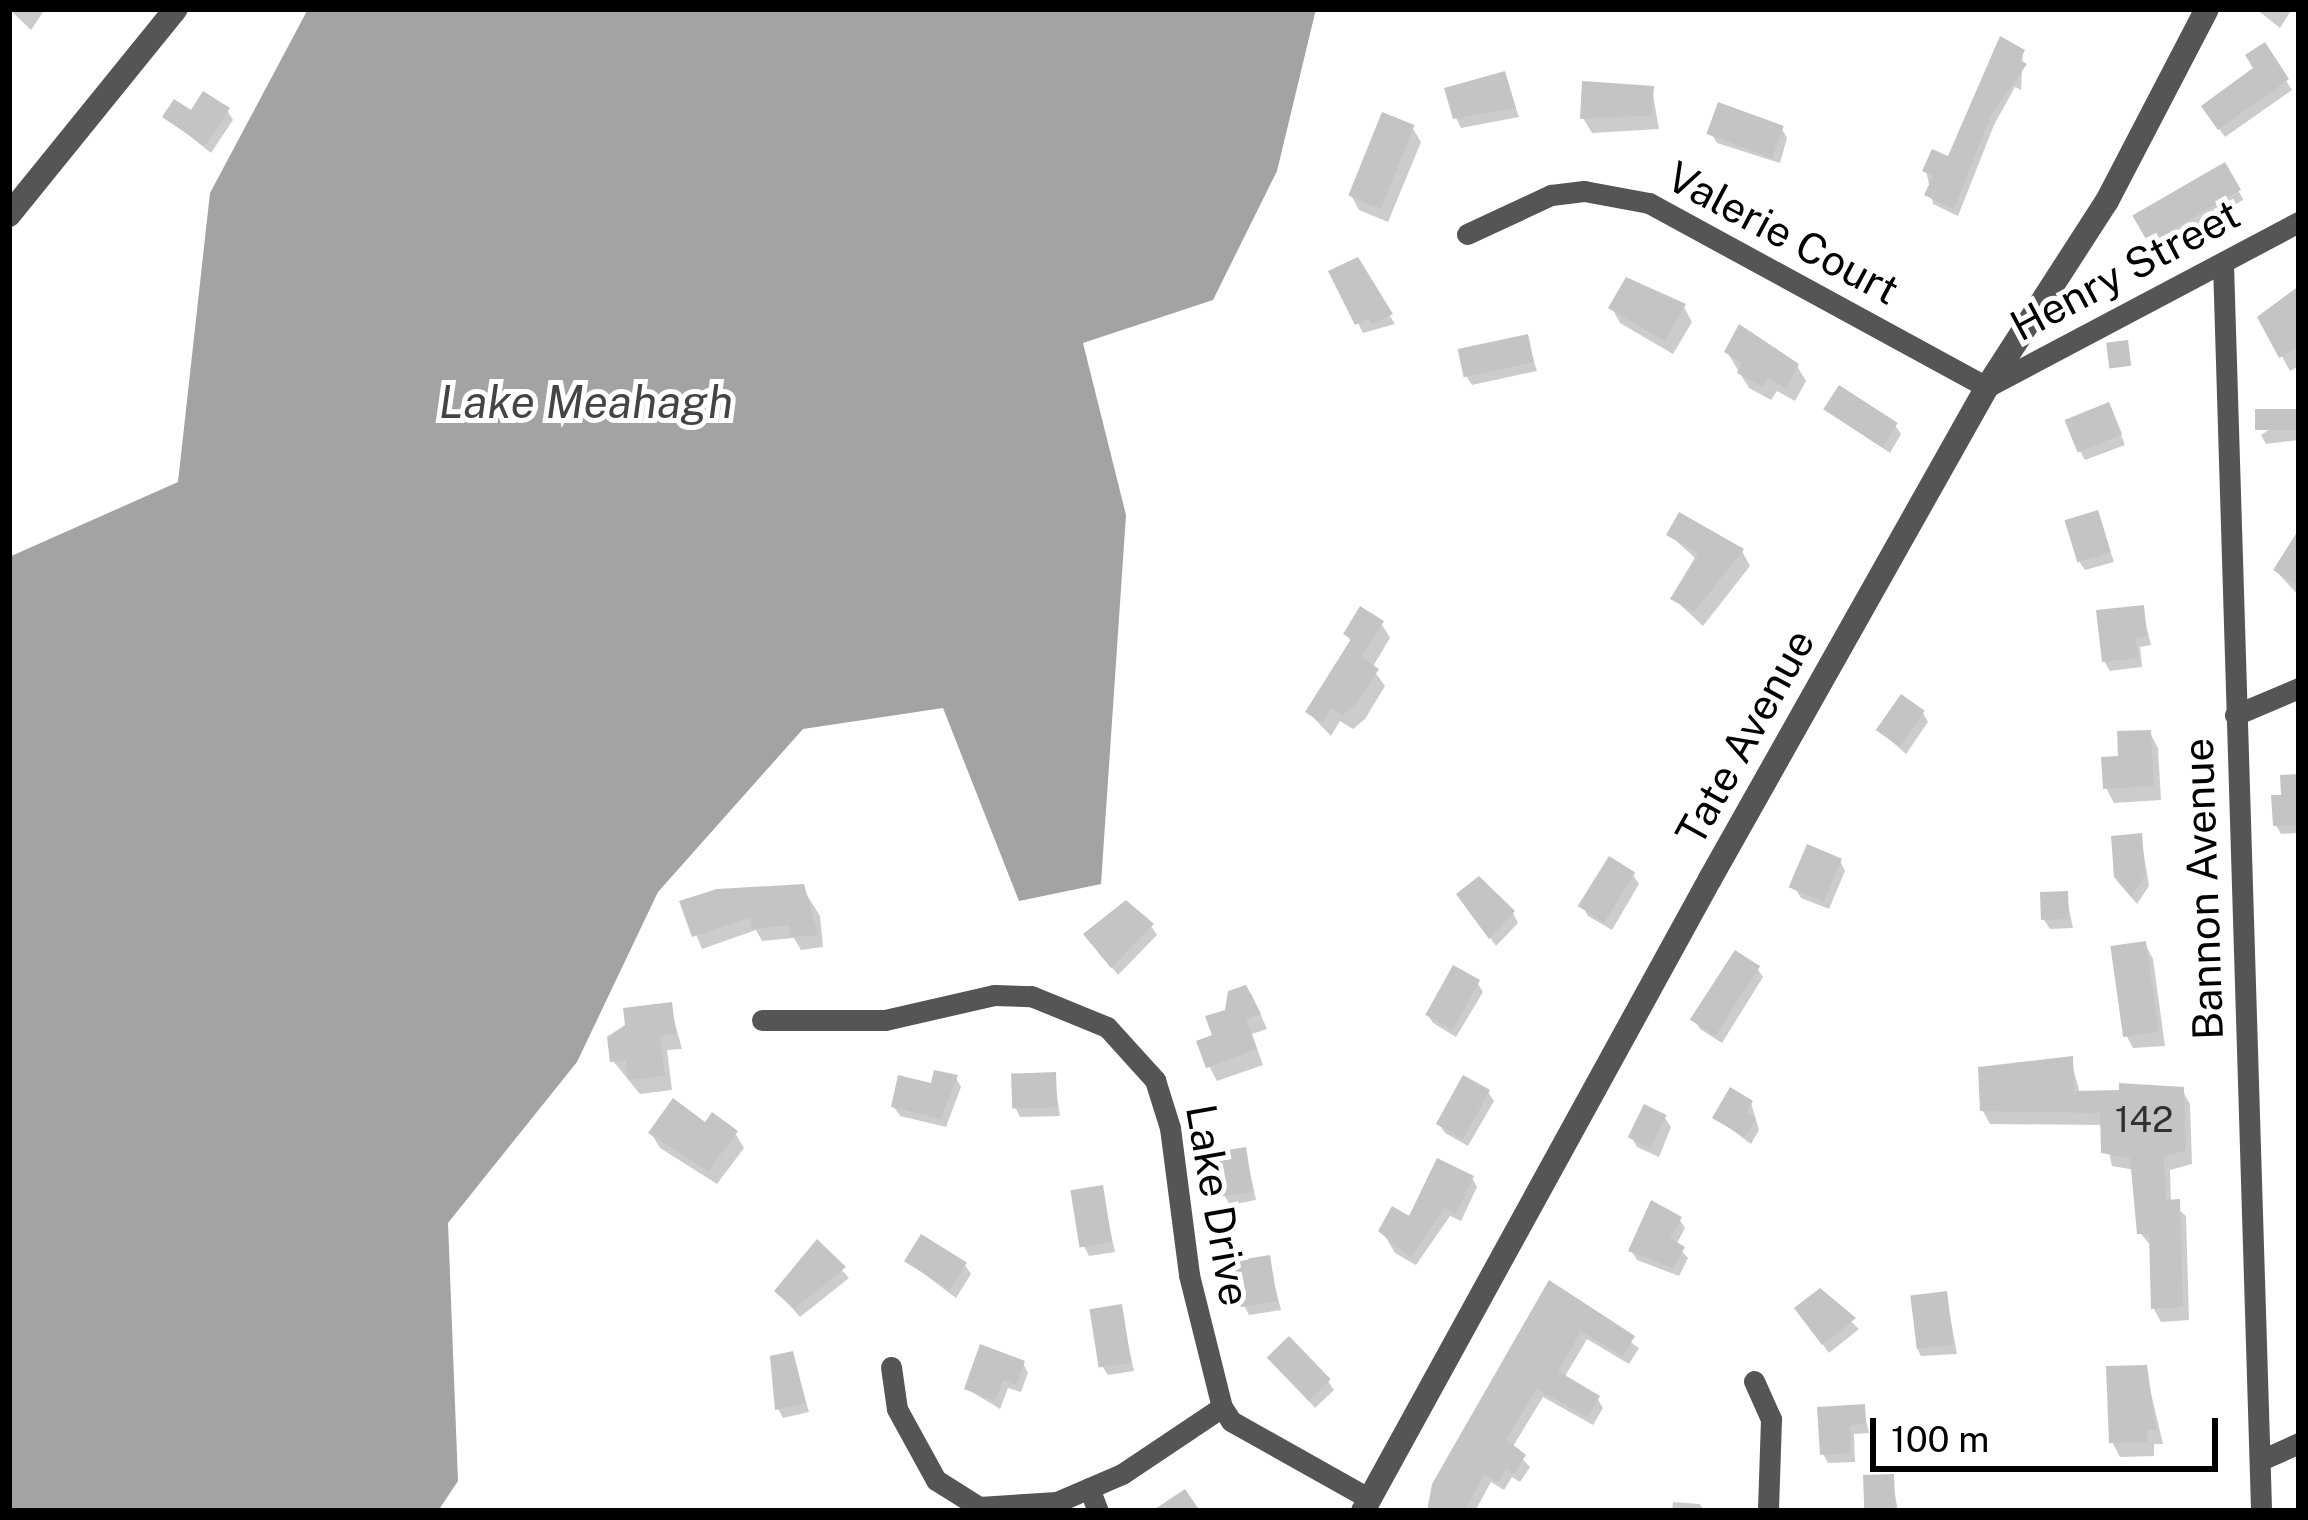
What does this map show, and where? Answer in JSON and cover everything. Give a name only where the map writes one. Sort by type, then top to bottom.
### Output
[{"type":"street","points":[[9,214],[176,9]]},
{"type":"street","name":"Tate Avenue","points":[[1366,1505],[1987,387],[2107,201],[2207,9]]},
{"type":"street","name":"Valerie Court","points":[[1467,234],[1551,195],[1584,191],[1648,203],[1987,387]]},
{"type":"street","name":"Henry Street","points":[[1987,387],[2299,222]]},
{"type":"street","name":"Bannon Avenue","points":[[2223,264],[2261,1511]]},
{"type":"street","points":[[2235,715],[2299,688]]},
{"type":"street","name":"Lake Drive","points":[[763,1020],[885,1020],[994,995],[1031,996],[1107,1027],[1155,1080],[1165,1112],[1189,1275],[1222,1407]]},
{"type":"street","points":[[891,1367],[913,1442],[956,1495],[979,1508],[1011,1509],[1089,1489],[1222,1407],[1231,1421],[1366,1505]]},
{"type":"street","points":[[1754,1381],[1771,1419],[1768,1511]]},
{"type":"street","points":[[2261,1460],[2299,1443]]},
{"type":"street","points":[[1089,1489],[1098,1511]]},
{"type":"water","name":"Lake Meahagh","points":[[308,9],[1316,9],[1277,171],[1213,300],[1083,343],[1126,515],[1101,884],[1019,901],[943,708],[803,729],[658,892],[577,1062],[448,1223],[458,1481],[438,1511],[9,1511],[9,557],[178,482],[210,193]]},
{"type":"building","points":[[2000,36],[2025,50],[2020,60],[2027,64],[1991,115],[1954,209],[1924,195],[1933,176],[1922,171],[1932,149],[1948,156]]},
{"type":"building","points":[[2265,42],[2289,79],[2218,130],[2201,106],[2253,68],[2245,55]]},
{"type":"building","points":[[1505,71],[1516,108],[1453,119],[1444,88]]},
{"type":"building","points":[[1582,81],[1654,86],[1652,115],[1580,119]]},
{"type":"building","points":[[203,91],[230,108],[205,146],[162,117],[174,99],[191,110]]},
{"type":"building","points":[[1718,102],[1784,126],[1772,158],[1706,134]]},
{"type":"building","points":[[1382,112],[1414,125],[1381,209],[1348,195]]},
{"type":"building","points":[[2225,162],[2241,190],[2148,243],[2132,216]]},
{"type":"building","points":[[1358,257],[1393,314],[1372,324],[1369,318],[1355,325],[1328,271]]},
{"type":"building","points":[[1626,277],[1686,304],[1665,341],[1608,308]]},
{"type":"building","points":[[2299,286],[2299,347],[2279,358],[2257,317]]},
{"type":"building","points":[[1739,324],[1799,364],[1786,388],[1768,378],[1763,387],[1737,373],[1742,363],[1724,352]]},
{"type":"building","points":[[1528,334],[1534,362],[1464,377],[1458,349]]},
{"type":"building","points":[[2128,340],[2131,366],[2109,368],[2106,343]]},
{"type":"building","points":[[1839,385],[1898,423],[1882,447],[1823,409]]},
{"type":"building","points":[[2109,402],[2122,434],[2078,452],[2064,420]]},
{"type":"building","points":[[2255,409],[2299,409],[2299,430],[2255,430]]},
{"type":"building","points":[[2098,510],[2111,552],[2077,562],[2065,520]]},
{"type":"building","points":[[1679,512],[1744,549],[1694,612],[1670,599],[1698,553],[1666,535]]},
{"type":"building","points":[[2299,529],[2299,587],[2273,570]]},
{"type":"building","points":[[2144,605],[2147,636],[2136,638],[2138,658],[2102,662],[2096,610]]},
{"type":"building","points":[[1360,606],[1384,621],[1361,657],[1379,669],[1357,703],[1343,715],[1331,708],[1322,723],[1305,712],[1351,639],[1343,634]]},
{"type":"building","points":[[1901,694],[1925,711],[1900,747],[1876,730]]},
{"type":"building","points":[[2151,730],[2154,786],[2103,789],[2101,757],[2118,756],[2117,731]]},
{"type":"building","points":[[2299,774],[2299,825],[2273,826],[2271,795],[2281,795],[2280,775]]},
{"type":"building","points":[[2142,833],[2145,875],[2131,897],[2114,877],[2111,836]]},
{"type":"building","points":[[1807,844],[1842,859],[1824,902],[1789,887]]},
{"type":"building","points":[[1609,856],[1635,872],[1604,922],[1578,906]]},
{"type":"building","points":[[1479,876],[1515,911],[1489,939],[1456,894]]},
{"type":"building","points":[[804,884],[818,935],[791,937],[789,925],[752,929],[751,917],[692,937],[679,901],[717,889]]},
{"type":"building","points":[[2068,891],[2069,919],[2041,920],[2040,892]]},
{"type":"building","points":[[1126,900],[1154,924],[1111,968],[1083,934]]},
{"type":"building","points":[[2146,941],[2159,1032],[2123,1037],[2110,946]]},
{"type":"building","points":[[1735,950],[1760,966],[1715,1036],[1690,1020]]},
{"type":"building","points":[[1453,965],[1480,980],[1452,1030],[1425,1015]]},
{"type":"building","points":[[1246,985],[1261,1014],[1246,1019],[1257,1049],[1206,1068],[1196,1041],[1212,1035],[1205,1016],[1225,1010],[1228,991]]},
{"type":"building","points":[[672,1002],[676,1034],[660,1036],[665,1076],[628,1080],[626,1060],[610,1062],[607,1037],[625,1025],[623,1008]]},
{"type":"building","points":[[2073,1056],[2074,1091],[2119,1090],[2119,1083],[2184,1087],[2186,1150],[2164,1157],[2166,1200],[2180,1199],[2183,1307],[2151,1309],[2149,1234],[2137,1234],[2130,1158],[2101,1153],[2100,1113],[1980,1111],[1978,1067]]},
{"type":"building","points":[[934,1070],[958,1075],[941,1119],[891,1107],[898,1075],[931,1083]]},
{"type":"building","points":[[1056,1072],[1057,1107],[1012,1109],[1011,1074]]},
{"type":"building","points":[[1463,1075],[1490,1090],[1463,1139],[1436,1124]]},
{"type":"building","points":[[1730,1087],[1753,1101],[1746,1113],[1756,1118],[1745,1137],[1712,1118]]},
{"type":"building","points":[[673,1098],[705,1122],[712,1112],[738,1131],[708,1171],[648,1133]]},
{"type":"building","points":[[1644,1104],[1666,1115],[1650,1148],[1628,1137]]},
{"type":"building","points":[[1246,1147],[1253,1191],[1221,1196],[1214,1152]]},
{"type":"building","points":[[1437,1158],[1474,1176],[1456,1214],[1444,1208],[1411,1258],[1378,1231],[1392,1206],[1409,1216]]},
{"type":"building","points":[[1103,1185],[1112,1242],[1079,1247],[1070,1190]]},
{"type":"building","points":[[1651,1200],[1682,1217],[1670,1238],[1685,1247],[1673,1268],[1628,1251]]},
{"type":"building","points":[[921,1234],[967,1263],[950,1290],[904,1261]]},
{"type":"building","points":[[817,1239],[846,1267],[794,1309],[774,1291]]},
{"type":"building","points":[[1270,1255],[1277,1301],[1241,1307],[1233,1261]]},
{"type":"building","points":[[1549,1280],[1635,1336],[1623,1356],[1581,1331],[1558,1371],[1600,1396],[1587,1417],[1537,1389],[1506,1439],[1526,1455],[1514,1474],[1506,1469],[1498,1482],[1485,1474],[1464,1511],[1427,1511],[1432,1484]]},
{"type":"building","points":[[1820,1288],[1856,1318],[1822,1345],[1794,1308]]},
{"type":"building","points":[[1947,1291],[1954,1345],[1917,1349],[1910,1296]]},
{"type":"building","points":[[1122,1304],[1131,1362],[1099,1367],[1089,1309]]},
{"type":"building","points":[[1289,1336],[1331,1379],[1308,1401],[1267,1358]]},
{"type":"building","points":[[980,1344],[1025,1361],[1016,1385],[1003,1380],[995,1401],[964,1389]]},
{"type":"building","points":[[793,1351],[806,1403],[775,1410],[770,1356]]},
{"type":"building","points":[[2147,1365],[2156,1430],[2147,1430],[2147,1442],[2109,1443],[2106,1366]]},
{"type":"building","points":[[1865,1404],[1866,1424],[1850,1425],[1851,1453],[1820,1455],[1817,1407]]},
{"type":"building","points":[[1894,1474],[1895,1511],[1864,1511],[1863,1475]]},
{"type":"building","points":[[1185,1489],[1200,1511],[1152,1511]]}]
